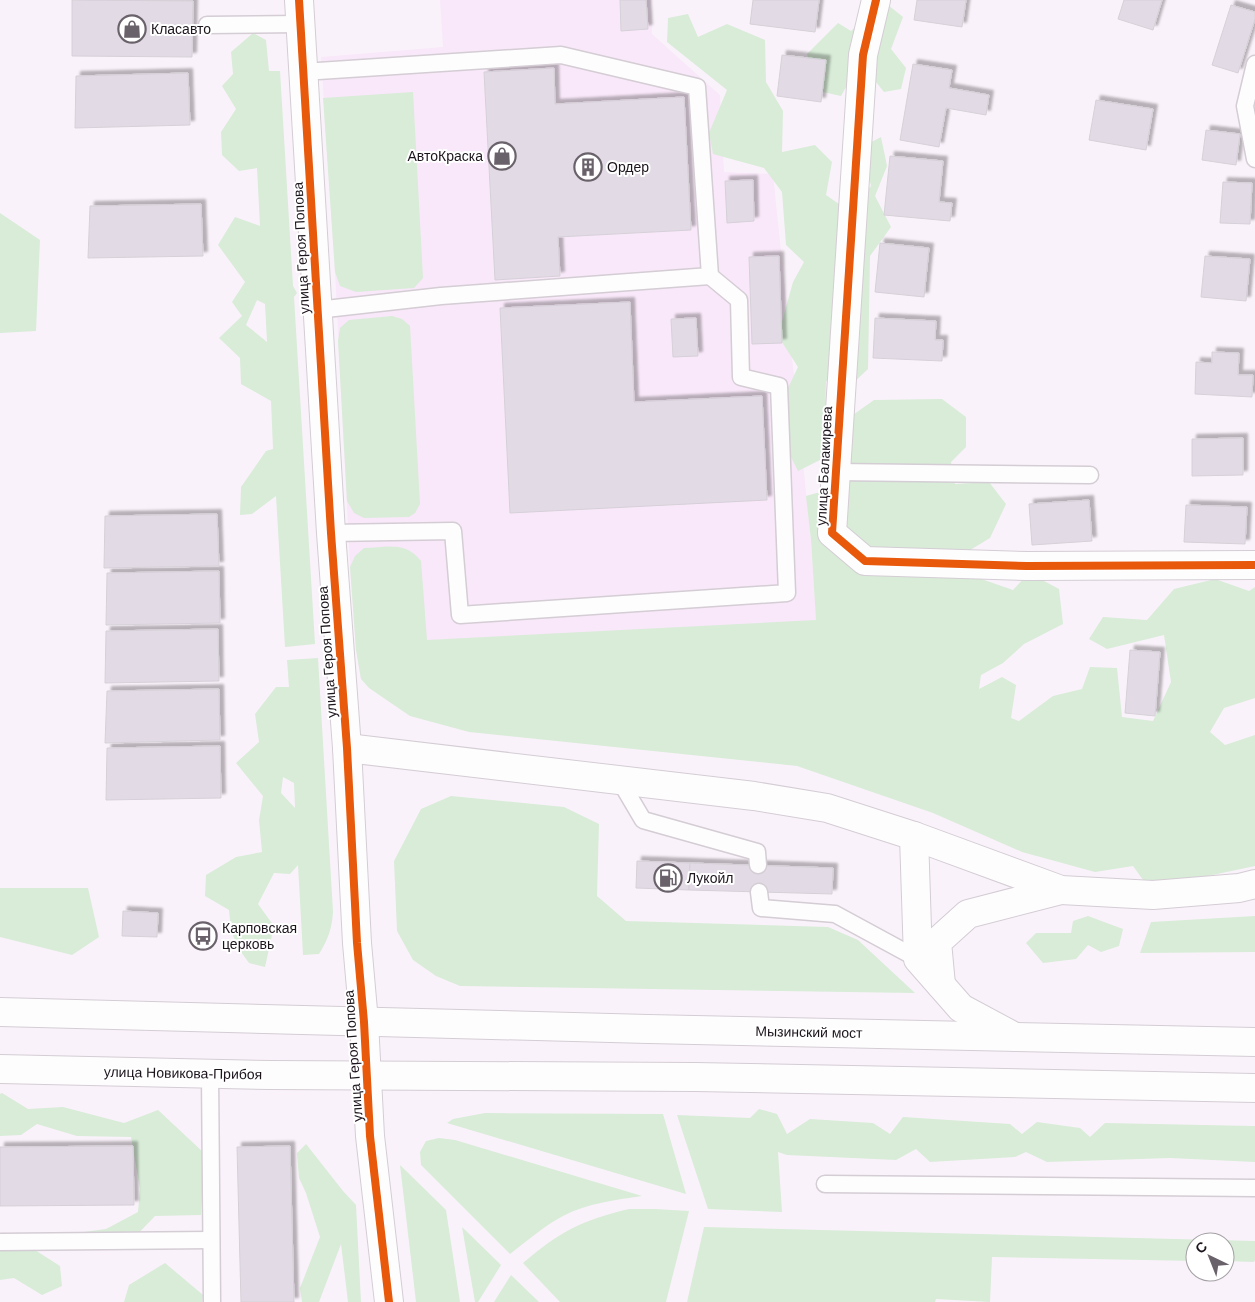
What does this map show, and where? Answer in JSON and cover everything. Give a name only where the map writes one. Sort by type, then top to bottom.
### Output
[{"type":"street","name":"улица Балакирева","points":[[876,0],[863,55],[832,534],[865,562],[1028,566],[1255,565]]},
{"type":"street","name":"улица Героя Попова","points":[[300,12],[317,310],[347,748],[357,943],[364,1022],[370,1136],[388,1302]]},
{"type":"street","points":[[347,748],[754,796],[827,808],[914,836],[1061,890],[1153,895],[1239,888],[1255,884]]},
{"type":"street","points":[[914,836],[918,959],[961,1008],[1015,1037]]},
{"type":"street","points":[[941,985],[937,942],[968,914],[1061,890]]},
{"type":"street","points":[[0,1012],[364,1022]]},
{"type":"street","name":"Мызинский мост","points":[[364,1022],[1255,1042]]},
{"type":"street","name":"улица Новикова-Прибоя","points":[[0,1070],[366,1075]]},
{"type":"street","points":[[366,1075],[695,1077],[1255,1088]]},
{"type":"lane","points":[[207,24],[300,12]]},
{"type":"lane","points":[[303,72],[560,55],[697,87],[710,276]]},
{"type":"lane","points":[[1255,64],[1245,106],[1255,159]]},
{"type":"lane","points":[[317,310],[441,296],[710,276],[739,300],[741,378],[779,386],[787,593],[460,615],[453,531],[331,533]]},
{"type":"lane","points":[[836,472],[1090,475]]},
{"type":"lane","points":[[620,781],[644,820],[757,852],[758,865]]},
{"type":"lane","points":[[760,892],[761,908],[836,914],[918,959]]},
{"type":"lane","points":[[210,1074],[212,1302]]},
{"type":"lane","points":[[825,1184],[1255,1188]]},
{"type":"lane","points":[[0,1242],[211,1240]]},
{"type":"shaded area","points":[[440,0],[651,0],[652,34],[720,95],[724,172],[773,174],[811,540],[819,664],[361,679],[356,650],[350,567],[335,272],[321,57],[443,47]]},
{"type":"green space","points":[[883,1],[903,17],[891,49],[906,68],[901,89],[884,92],[860,62],[841,96],[818,91],[807,54],[838,23],[851,31]]},
{"type":"green space","points":[[688,14],[698,37],[727,24],[765,40],[766,82],[783,111],[782,152],[815,145],[832,162],[826,195],[849,211],[871,186],[862,147],[881,137],[887,166],[875,196],[891,227],[870,256],[868,369],[850,386],[826,381],[824,458],[798,471],[789,453],[788,388],[798,367],[778,336],[793,282],[804,262],[786,245],[782,192],[764,168],[713,154],[709,133],[727,90],[667,42],[668,18]]},
{"type":"green space","points":[[253,33],[266,40],[269,71],[280,71],[293,286],[297,293],[294,297],[315,644],[285,647],[276,496],[252,514],[240,515],[241,487],[266,451],[273,449],[271,401],[241,384],[240,358],[219,338],[242,316],[232,302],[245,282],[218,245],[235,217],[260,226],[257,168],[239,171],[222,155],[221,132],[236,109],[222,86],[233,74],[231,52]],"holes":[[[257,300],[265,304],[267,342],[246,325]]]},
{"type":"green space","points":[[413,92],[423,278],[414,288],[356,292],[340,286],[335,272],[323,98]]},
{"type":"green space","points":[[0,213],[40,240],[36,331],[0,333]]},
{"type":"green space","points":[[392,316],[402,319],[410,326],[420,504],[415,513],[409,517],[364,518],[354,513],[347,501],[338,341],[340,328],[349,320]]},
{"type":"green space","points":[[942,399],[966,417],[966,447],[951,462],[955,484],[989,482],[1006,504],[990,538],[962,555],[964,573],[1013,590],[1029,573],[1059,589],[1063,624],[1024,644],[1003,663],[981,675],[979,689],[1002,677],[1016,685],[1011,718],[1019,721],[1053,696],[1082,689],[1090,667],[1117,668],[1122,717],[1153,721],[1171,682],[1164,635],[1107,649],[1089,639],[1103,617],[1147,620],[1174,589],[1215,579],[1249,591],[1255,587],[1255,698],[1224,708],[1210,732],[1225,745],[1255,735],[1255,866],[1184,881],[1146,884],[1133,866],[1095,872],[1022,852],[933,813],[797,766],[469,732],[410,716],[369,688],[361,679],[356,650],[350,567],[355,556],[364,548],[388,546],[402,548],[409,550],[421,561],[427,640],[816,620],[806,496],[845,485],[850,417],[874,400]]},
{"type":"green space","points":[[318,658],[333,912],[329,934],[319,954],[303,955],[298,865],[290,874],[274,873],[258,904],[274,926],[265,967],[249,963],[239,949],[231,931],[229,910],[205,896],[206,875],[236,857],[262,852],[259,820],[263,796],[236,763],[259,742],[255,714],[276,687],[289,687],[287,660]],"holes":[[[283,777],[294,783],[295,808],[281,793]]]},
{"type":"green space","points":[[451,796],[564,807],[599,824],[597,896],[626,921],[828,927],[858,940],[915,993],[460,986],[436,976],[413,960],[397,931],[394,861],[421,809]]},
{"type":"green space","points":[[0,888],[88,888],[99,937],[72,955],[0,937]]},
{"type":"green space","points":[[1088,916],[1123,929],[1119,946],[1101,952],[1088,945],[1076,959],[1043,963],[1026,943],[1036,933],[1071,933],[1073,921]]},
{"type":"green space","points":[[1255,916],[1255,952],[1140,953],[1151,922]]},
{"type":"green space","points":[[2,1093],[28,1109],[63,1107],[124,1123],[158,1110],[204,1153],[201,1215],[155,1216],[129,1243],[75,1250],[68,1234],[106,1229],[138,1212],[140,1189],[131,1137],[77,1136],[37,1124],[21,1135],[0,1136],[0,1094]]},
{"type":"green space","points":[[759,1109],[777,1114],[787,1134],[810,1119],[873,1123],[890,1134],[903,1117],[1010,1124],[1022,1134],[1037,1122],[1080,1128],[1090,1137],[1105,1123],[1255,1126],[1255,1162],[1170,1158],[1047,1162],[1026,1152],[1015,1157],[930,1162],[916,1149],[896,1160],[787,1155],[778,1152],[782,1212],[708,1209],[677,1115],[750,1118]]},
{"type":"green space","points":[[485,1113],[663,1114],[686,1194],[447,1123],[453,1119]]},
{"type":"green space","points":[[439,1138],[455,1140],[642,1196],[602,1203],[572,1212],[549,1224],[510,1254],[421,1165],[420,1152],[426,1141]]},
{"type":"green space","points":[[306,1144],[356,1205],[361,1302],[348,1302],[341,1244],[319,1302],[302,1302],[300,1288],[320,1237],[306,1193],[299,1178],[297,1153]]},
{"type":"green space","points":[[400,1165],[446,1210],[460,1302],[416,1302]]},
{"type":"green space","points":[[629,1209],[689,1211],[666,1302],[560,1302],[523,1263],[548,1243],[572,1228],[612,1213]]},
{"type":"green space","points":[[462,1227],[501,1265],[478,1302],[475,1302]]},
{"type":"green space","points":[[704,1227],[1185,1239],[1185,1261],[992,1257],[990,1302],[936,1299],[935,1302],[687,1302]]},
{"type":"green space","points":[[0,1234],[10,1234],[60,1266],[62,1286],[42,1295],[14,1278],[0,1280]]},
{"type":"green space","points":[[1235,1240],[1255,1241],[1254,1262],[1235,1261]]},
{"type":"green space","points":[[165,1263],[203,1295],[202,1302],[124,1302],[129,1285]]},
{"type":"green space","points":[[511,1275],[539,1302],[494,1302]]},
{"type":"building","name":"Класавто","points":[[72,0],[193,1],[192,57],[72,56]]},
{"type":"building","points":[[620,0],[646,0],[648,29],[621,31]]},
{"type":"building","points":[[753,0],[819,0],[815,32],[750,24]]},
{"type":"building","points":[[917,0],[966,0],[962,27],[914,20]]},
{"type":"building","points":[[1124,0],[1162,0],[1153,30],[1118,19]]},
{"type":"building","points":[[1231,5],[1255,12],[1255,19],[1238,73],[1212,65]]},
{"type":"building","points":[[782,55],[826,60],[821,102],[777,96]]},
{"type":"building","points":[[913,64],[952,70],[949,88],[989,95],[986,115],[946,108],[939,147],[900,140]]},
{"type":"building","name":"Ордер","points":[[554,68],[555,104],[684,97],[691,230],[558,237],[560,276],[495,280],[484,72]]},
{"type":"building","points":[[188,73],[190,125],[75,128],[76,76]]},
{"type":"building","points":[[1096,100],[1153,109],[1146,150],[1089,140]]},
{"type":"building","points":[[1206,130],[1240,134],[1236,165],[1202,160]]},
{"type":"building","points":[[890,156],[943,161],[939,202],[952,203],[950,221],[884,215]]},
{"type":"building","points":[[753,180],[754,221],[727,223],[725,181]]},
{"type":"building","points":[[1223,182],[1252,183],[1250,224],[1220,223]]},
{"type":"building","points":[[201,204],[203,256],[88,258],[90,206]]},
{"type":"building","points":[[880,243],[929,248],[924,297],[875,292]]},
{"type":"building","points":[[779,256],[782,343],[752,344],[749,257]]},
{"type":"building","points":[[1205,256],[1250,259],[1246,301],[1201,297]]},
{"type":"building","points":[[630,302],[634,402],[762,396],[767,500],[510,513],[500,308]]},
{"type":"building","points":[[696,318],[698,356],[673,357],[671,319]]},
{"type":"building","points":[[875,318],[936,321],[935,340],[943,340],[942,361],[873,358]]},
{"type":"building","points":[[1212,352],[1239,353],[1238,375],[1253,375],[1252,397],[1195,394],[1196,362],[1212,363]]},
{"type":"building","points":[[1243,438],[1243,475],[1192,476],[1192,439]]},
{"type":"building","points":[[1089,500],[1092,541],[1032,545],[1029,504]]},
{"type":"building","points":[[1186,505],[1247,507],[1245,544],[1184,542]]},
{"type":"building","points":[[217,514],[219,566],[104,568],[105,516]]},
{"type":"building","points":[[219,571],[220,623],[106,625],[107,573]]},
{"type":"building","points":[[218,629],[219,681],[105,683],[106,631]]},
{"type":"building","points":[[1130,650],[1160,652],[1155,716],[1125,713]]},
{"type":"building","points":[[219,689],[220,740],[105,743],[107,691]]},
{"type":"building","points":[[220,746],[221,798],[106,800],[107,748]]},
{"type":"building","points":[[637,861],[690,863],[689,890],[636,888]]},
{"type":"building","points":[[690,863],[833,868],[832,894],[689,890]]},
{"type":"building","points":[[123,911],[158,913],[157,937],[122,936]]},
{"type":"building","points":[[133,1146],[134,1205],[0,1206],[0,1147]]},
{"type":"building","points":[[290,1146],[294,1302],[241,1302],[237,1147]]},
{"type":"cycle path","points":[[299,0],[370,1136],[389,1302]]},
{"type":"cycle path","points":[[876,0],[863,55],[832,533],[865,561],[1027,566],[1255,565]]},
{"type":"place","name":"Класавто","points":[[132,29]]},
{"type":"place","name":"АвтоКраска","points":[[502,156]]},
{"type":"place","name":"Ордер","points":[[588,167]]},
{"type":"place","name":"Лукойл","points":[[668,878]]},
{"type":"place","name":"Карповская церковь","points":[[203,936]]}]
